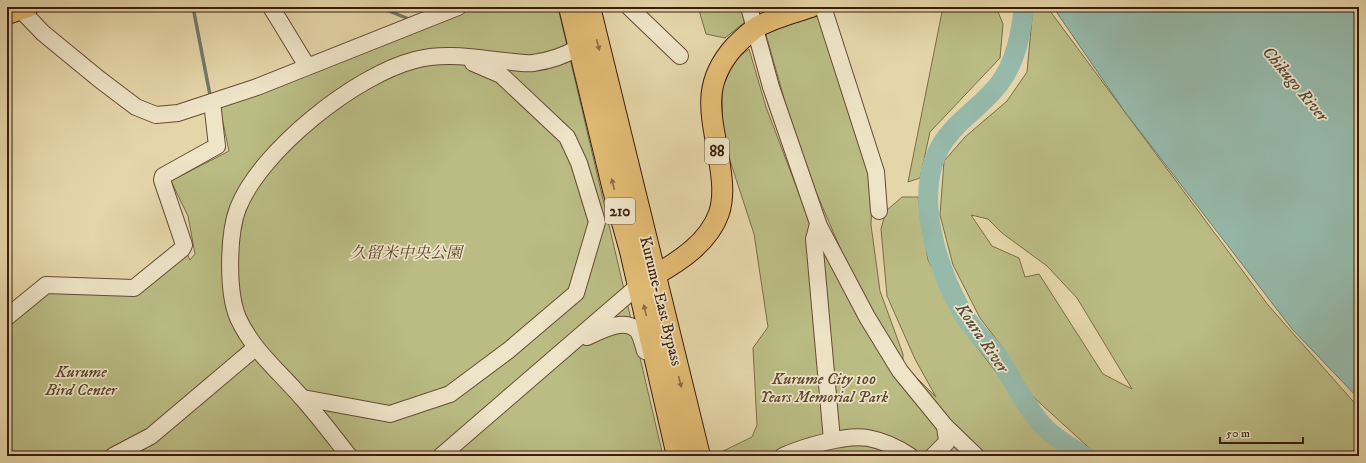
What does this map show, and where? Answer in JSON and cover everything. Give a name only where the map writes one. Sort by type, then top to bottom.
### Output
[{"type":"highway","name":"Kurume-East Bypass","points":[[570,7],[579,47],[647,280],[661,306],[698,456]]},
{"type":"highway","name":"Kurume-East Bypass","points":[[589,7],[647,280],[668,416],[678,456]]},
{"type":"main road","name":"88","points":[[647,280],[692,251],[709,232],[719,212],[722,189],[720,164],[711,118],[711,96],[714,76],[724,59],[738,43],[762,25],[813,8]]},
{"type":"street","points":[[271,7],[307,66]]},
{"type":"street","points":[[18,10],[67,54],[136,108],[156,116],[178,113],[257,87],[458,7]]},
{"type":"street","points":[[629,7],[680,56]]},
{"type":"street","points":[[749,7],[762,25],[771,87],[818,224],[867,317],[900,371],[945,426],[976,456]]},
{"type":"street","points":[[813,8],[876,172],[879,211]]},
{"type":"street","points":[[349,456],[303,398],[255,348],[238,317],[230,281],[230,265],[232,236],[238,208],[256,178],[299,130],[339,97],[387,69],[417,59],[448,56],[532,63],[570,52],[579,47]]},
{"type":"street","points":[[303,398],[390,414],[450,394],[509,350],[576,293],[597,222],[579,163],[567,137],[501,75],[479,65],[448,56]]},
{"type":"street","points":[[7,317],[46,285],[134,288],[182,249],[184,245],[162,180],[163,176],[217,146],[212,102]]},
{"type":"street","points":[[818,224],[814,239],[832,440]]},
{"type":"street","points":[[441,456],[647,280]]},
{"type":"street","points":[[571,344],[615,325],[630,325],[638,331],[668,416]]},
{"type":"street","points":[[113,456],[151,436],[255,348]]},
{"type":"street","points":[[933,456],[947,442],[945,426]]},
{"type":"street","points":[[783,456],[832,440],[866,438],[895,446],[910,456]]},
{"type":"green space","name":"久留米中央公園","points":[[471,7],[558,7],[663,456],[7,456],[7,325],[44,294],[66,289],[120,295],[186,251],[190,260],[195,254],[188,216],[171,181],[229,151],[220,108],[224,102]]},
{"type":"green space","points":[[698,7],[741,7],[746,21],[725,38],[706,34]]},
{"type":"green space","points":[[943,7],[996,7],[1003,24],[1000,58],[930,132],[920,178],[908,182]]},
{"type":"green space","points":[[1033,7],[1047,7],[1268,305],[1359,408],[1359,456],[1098,456],[1030,394],[1003,348],[980,318],[953,265],[940,215],[944,161],[965,137],[1007,101],[1027,72]],"holes":[[[971,215],[988,219],[1002,233],[1047,266],[1077,298],[1132,389],[1103,374],[1039,274],[1025,277],[1019,258],[992,246]]]},
{"type":"green space","name":"Kurume City 100 Years Memorial Park","points":[[819,14],[873,174],[871,225],[880,291],[903,354],[903,364],[936,397],[915,359],[887,296],[881,229],[886,211],[902,197],[918,197],[928,260],[967,334],[1043,434],[1072,456],[713,456],[752,437],[757,425],[753,348],[768,327],[754,234],[723,139],[722,89],[734,61],[749,49],[766,107],[804,207],[854,280],[800,155],[765,31]]},
{"type":"water","name":"Chikugo River","points":[[1053,7],[1359,7],[1359,399],[1292,329],[1125,112]]},
{"type":"waterway","points":[[193,7],[210,95]]},
{"type":"waterway","points":[[379,7],[409,19]]},
{"type":"waterway","name":"Koura River","points":[[1024,7],[1017,47],[1005,75],[991,93],[957,125],[937,153],[931,172],[928,192],[929,213],[932,234],[938,255],[945,276],[962,312],[974,330],[998,357],[1038,420],[1054,436],[1084,456]]},
{"type":"park label","name":"Kurume Bird Center","points":[[81,381]]}]
